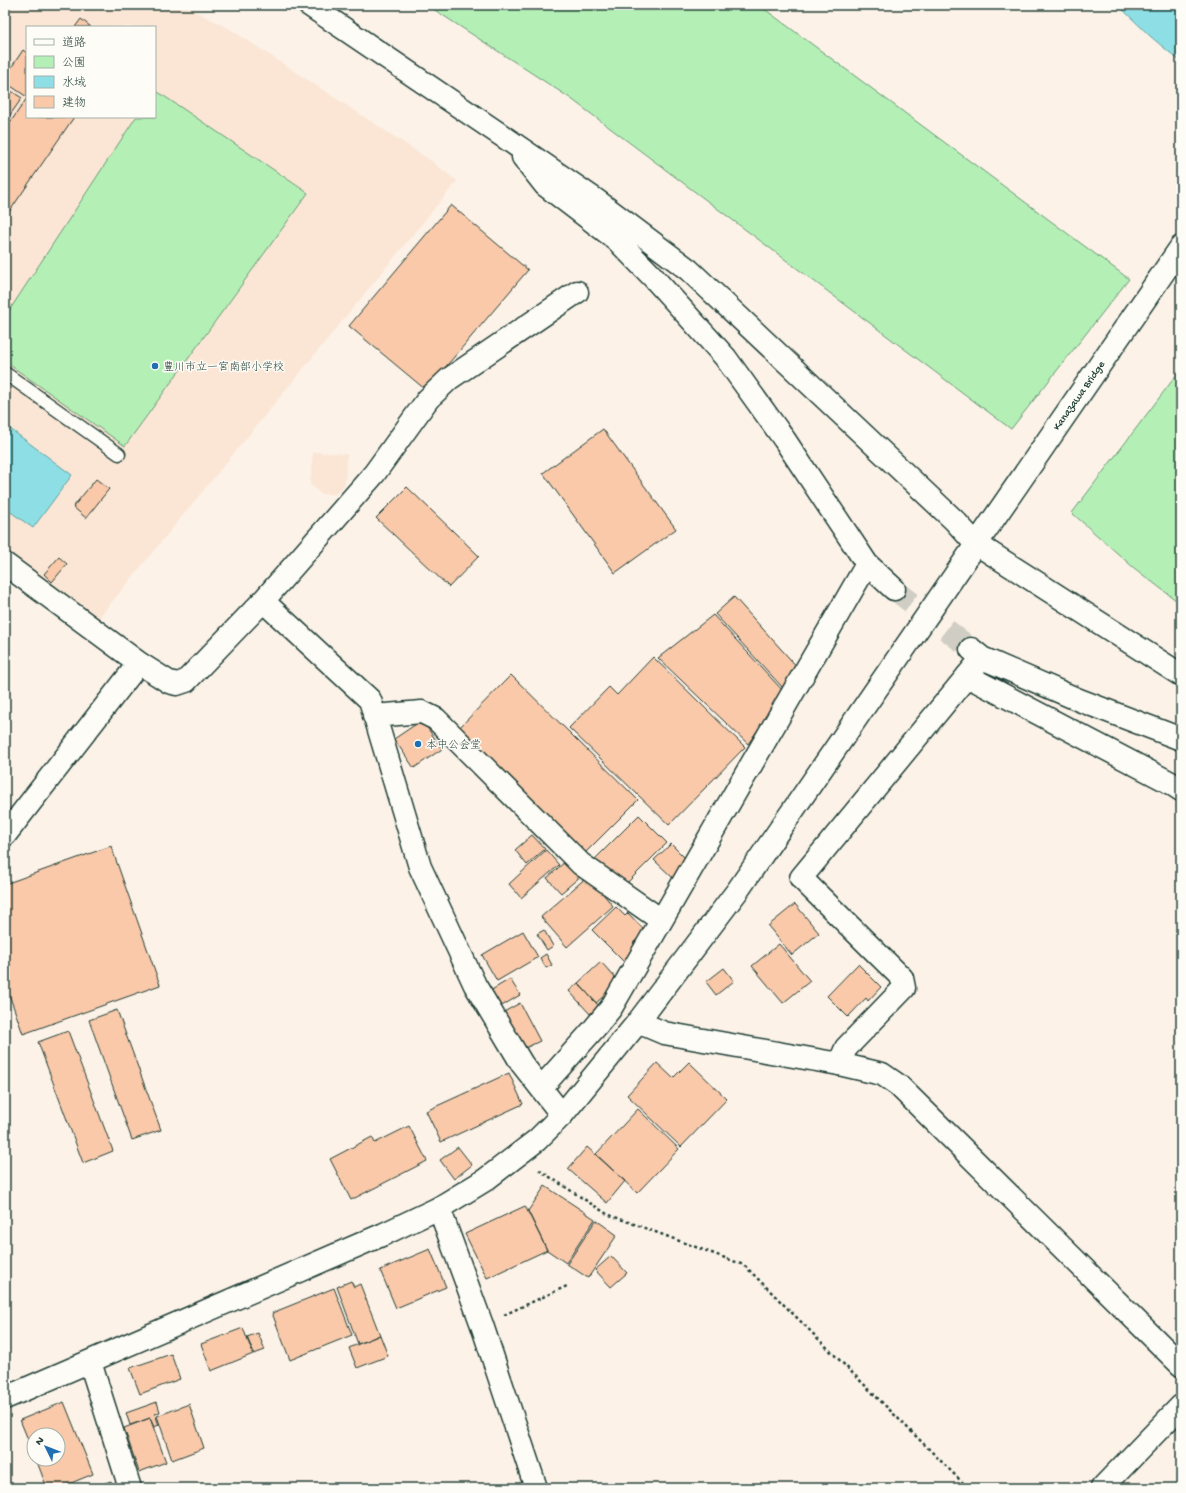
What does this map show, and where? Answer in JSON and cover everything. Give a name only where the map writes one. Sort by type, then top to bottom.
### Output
[{"type":"street","points":[[309,5],[596,200],[689,270],[955,521],[975,544],[1181,675]]},
{"type":"street","points":[[508,139],[545,185],[617,240],[652,276],[725,358],[784,439],[867,564],[894,589]]},
{"type":"street","name":"Kanazawa Bridge","points":[[5,1398],[384,1234],[439,1208],[486,1180],[537,1140],[562,1115],[638,1022],[738,890],[1181,247]]},
{"type":"street","points":[[5,564],[139,663],[169,682],[176,684],[186,682],[263,601],[374,474],[428,399],[449,379],[577,292]]},
{"type":"street","points":[[541,1088],[611,1008],[867,564]]},
{"type":"street","points":[[263,601],[370,700],[420,867],[476,984],[522,1064],[562,1115]]},
{"type":"street","points":[[839,1064],[846,1048],[904,988],[902,978],[801,878],[967,676],[976,653],[1079,700],[1181,739]]},
{"type":"street","points":[[5,834],[139,663]]},
{"type":"street","points":[[967,676],[1181,790]]},
{"type":"street","points":[[374,716],[422,712],[436,719],[581,864],[661,920]]},
{"type":"street","points":[[638,1022],[664,1033],[839,1064],[882,1074],[898,1085],[1181,1365]]},
{"type":"street","points":[[439,1208],[482,1325],[536,1488]]},
{"type":"street","points":[[90,1362],[130,1488]]},
{"type":"street","points":[[1102,1488],[1181,1406]]},
{"type":"lane","points":[[5,373],[119,454]]},
{"type":"path","points":[[516,1156],[607,1214],[744,1265],[968,1488]]},
{"type":"path","points":[[482,1325],[569,1285]]},
{"type":"shaded area","name":"豊川市立一宮南部小学校","points":[[12,5],[183,5],[230,29],[430,160],[457,181],[98,619],[5,551],[5,12]]},
{"type":"shaded area","points":[[313,452],[347,454],[345,484],[336,494],[321,494],[310,484]]},
{"type":"green space","points":[[427,5],[759,5],[1129,279],[1011,429],[570,98]]},
{"type":"green space","points":[[156,91],[308,193],[125,446],[7,363],[5,353],[5,317],[135,118],[156,118]]},
{"type":"green space","points":[[1181,369],[1181,604],[1134,568],[1072,513]]},
{"type":"water","points":[[1118,5],[1181,5],[1181,62],[1150,36]]},
{"type":"water","points":[[5,425],[72,475],[33,528],[5,508]]},
{"type":"building","points":[[81,19],[90,26],[76,26]]},
{"type":"building","points":[[23,50],[26,52],[26,96],[5,82],[5,77]]},
{"type":"building","points":[[5,87],[22,98],[5,122]]},
{"type":"building","points":[[26,99],[26,118],[73,118],[5,218],[5,130]]},
{"type":"building","points":[[451,205],[528,270],[426,390],[349,326]]},
{"type":"building","points":[[603,429],[676,529],[615,573],[543,473]]},
{"type":"building","points":[[96,479],[109,489],[86,518],[73,507]]},
{"type":"building","points":[[407,487],[479,556],[449,587],[376,518]]},
{"type":"building","points":[[59,557],[67,564],[52,582],[44,574]]},
{"type":"building","points":[[734,597],[799,669],[783,688],[715,614]]},
{"type":"building","points":[[713,615],[784,692],[748,744],[658,658]]},
{"type":"building","points":[[653,657],[745,747],[669,825],[569,728],[609,687],[617,695]]},
{"type":"building","points":[[511,675],[638,800],[582,856],[456,731]]},
{"type":"building","name":"本中公会堂","points":[[422,720],[442,749],[414,768],[394,739]]},
{"type":"building","points":[[639,815],[667,843],[623,887],[595,859]]},
{"type":"building","points":[[532,835],[545,849],[527,865],[515,850]]},
{"type":"building","points":[[671,844],[690,863],[674,879],[654,860]]},
{"type":"building","points":[[111,846],[160,985],[23,1034],[5,983],[5,884]]},
{"type":"building","points":[[546,850],[559,865],[521,898],[509,884]]},
{"type":"building","points":[[568,859],[582,875],[561,893],[547,878]]},
{"type":"building","points":[[588,876],[613,906],[567,947],[541,917]]},
{"type":"building","points":[[795,904],[819,933],[792,955],[768,926]]},
{"type":"building","points":[[616,907],[625,916],[628,913],[645,931],[633,943],[638,948],[624,962],[592,930]]},
{"type":"building","points":[[544,930],[553,946],[547,950],[537,934]]},
{"type":"building","points":[[523,931],[538,957],[497,981],[482,955]]},
{"type":"building","points":[[779,944],[810,981],[783,1003],[752,966]]},
{"type":"building","points":[[546,954],[552,965],[546,968],[540,958]]},
{"type":"building","points":[[601,962],[619,982],[596,1003],[578,983]]},
{"type":"building","points":[[858,964],[881,987],[868,1001],[866,998],[848,1017],[827,996]]},
{"type":"building","points":[[724,968],[734,981],[716,995],[706,982]]},
{"type":"building","points":[[510,979],[520,995],[500,1007],[490,991]]},
{"type":"building","points":[[578,983],[599,1006],[590,1014],[569,991]]},
{"type":"building","points":[[520,1003],[540,1041],[521,1050],[502,1013]]},
{"type":"building","points":[[117,1010],[161,1130],[132,1140],[89,1020]]},
{"type":"building","points":[[68,1031],[113,1151],[83,1163],[38,1042]]},
{"type":"building","points":[[689,1062],[727,1099],[681,1147],[627,1095],[657,1063],[673,1078]]},
{"type":"building","points":[[509,1073],[523,1104],[441,1142],[426,1111]]},
{"type":"building","points":[[638,1109],[679,1149],[637,1193],[596,1154]]},
{"type":"building","points":[[409,1126],[427,1161],[351,1200],[330,1159],[372,1137],[375,1143]]},
{"type":"building","points":[[458,1147],[472,1165],[454,1179],[440,1160]]},
{"type":"building","points":[[587,1147],[625,1181],[607,1203],[568,1169]]},
{"type":"building","points":[[545,1186],[595,1219],[566,1263],[547,1250],[528,1211]]},
{"type":"building","points":[[525,1206],[547,1250],[487,1278],[465,1234]]},
{"type":"building","points":[[596,1220],[617,1235],[588,1278],[567,1264]]},
{"type":"building","points":[[430,1249],[446,1287],[396,1308],[380,1270]]},
{"type":"building","points":[[611,1256],[627,1273],[611,1287],[595,1270]]},
{"type":"building","points":[[351,1281],[354,1287],[360,1284],[380,1335],[358,1344],[337,1287]]},
{"type":"building","points":[[334,1288],[352,1335],[290,1360],[272,1313]]},
{"type":"building","points":[[243,1328],[253,1354],[211,1371],[201,1344]]},
{"type":"building","points":[[258,1333],[265,1350],[254,1354],[247,1337]]},
{"type":"building","points":[[380,1335],[388,1356],[357,1368],[349,1348]]},
{"type":"building","points":[[171,1354],[180,1379],[140,1394],[130,1368]]},
{"type":"building","points":[[64,1402],[93,1474],[59,1488],[47,1488],[39,1467],[66,1467],[66,1427],[26,1427],[26,1435],[20,1420]]},
{"type":"building","points":[[157,1402],[160,1412],[155,1414],[159,1425],[154,1427],[150,1418],[130,1425],[126,1413]]},
{"type":"building","points":[[189,1404],[204,1448],[172,1460],[157,1416]]},
{"type":"building","points":[[150,1418],[166,1462],[139,1472],[124,1428]]},
{"type":"building","points":[[111,1481],[113,1488],[90,1488]]},
{"type":"tunnel","points":[[894,589],[970,648]]},
{"type":"place","name":"豊川市立一宮南部小学校","points":[[155,366]]},
{"type":"place","name":"本中公会堂","points":[[418,744]]}]
